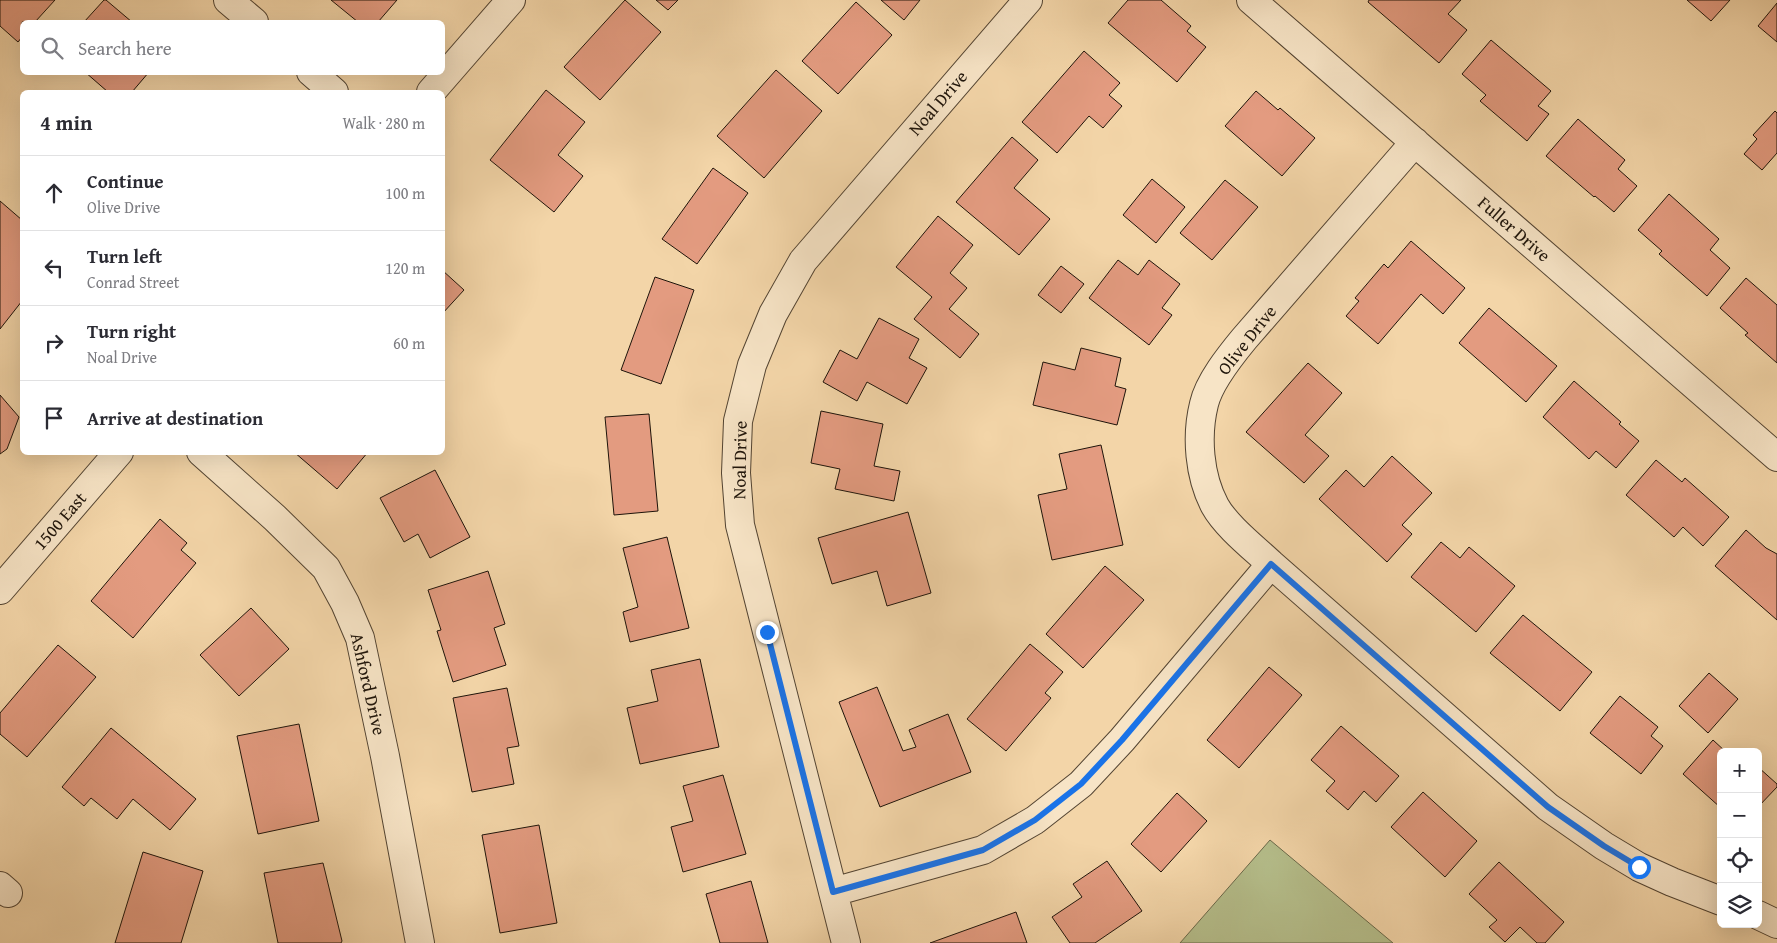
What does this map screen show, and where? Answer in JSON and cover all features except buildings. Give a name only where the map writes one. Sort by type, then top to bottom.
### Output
[{"type":"street","points":[[228,0],[252,20]]},
{"type":"street","points":[[433,90],[511,0]]},
{"type":"street","name":"Noal Drive","points":[[846,943],[740,525],[736,473],[738,421],[752,365],[773,314],[803,261],[1028,0]]},
{"type":"street","name":"Fuller Drive","points":[[1251,0],[1777,457]]},
{"type":"street","points":[[314,75],[332,90]]},
{"type":"street","name":"Olive Drive","points":[[1414,142],[1221,368],[1204,403],[1200,441],[1203,474],[1215,506],[1234,530],[1271,564],[1548,807],[1604,846],[1639,867],[1717,899]]},
{"type":"street","name":"1500 East","points":[[0,590],[116,455]]},
{"type":"street","name":"Ashford Drive","points":[[204,455],[275,518],[326,568],[345,603],[360,638],[385,756],[420,943]]},
{"type":"street","points":[[833,892],[983,850],[1035,820],[1081,784],[1122,740],[1271,564]]},
{"type":"street","points":[[1762,917],[1777,924]]},
{"type":"green space","points":[[1270,840],[1393,943],[1180,943]]},
{"type":"route","points":[[767,632],[833,892],[983,850],[1035,820],[1081,784],[1122,740],[1271,564],[1548,807],[1604,846],[1639,867]]}]
